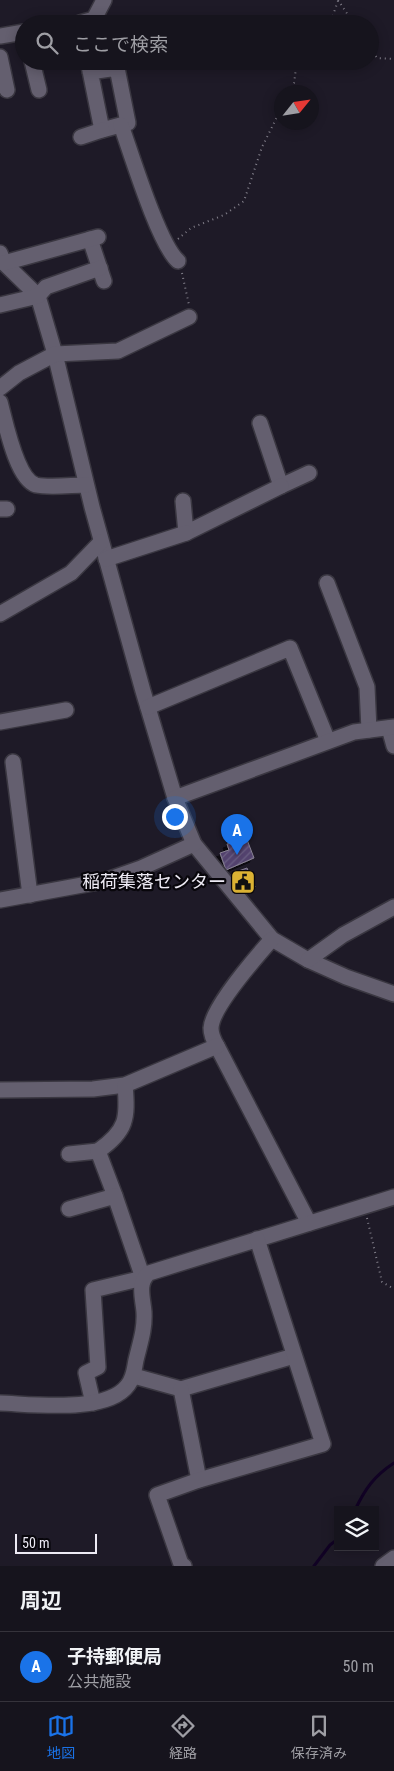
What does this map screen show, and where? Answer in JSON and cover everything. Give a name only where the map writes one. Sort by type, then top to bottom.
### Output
[{"type":"street","points":[[96,15],[104,0]]},
{"type":"street","points":[[0,36],[15,34]]},
{"type":"street","points":[[0,58],[7,90]]},
{"type":"street","points":[[34,70],[39,90]]},
{"type":"street","points":[[90,70],[102,130]]},
{"type":"street","points":[[81,137],[128,123],[118,70]]},
{"type":"street","points":[[121,125],[158,223],[172,255],[178,261]]},
{"type":"street","points":[[0,305],[38,296],[46,287],[102,275],[94,238],[2,258]]},
{"type":"street","points":[[2,258],[38,296],[55,354],[101,542],[175,798],[194,844],[272,939],[308,960],[346,977],[394,994]]},
{"type":"street","points":[[0,388],[13,376],[55,354],[118,351],[189,317]]},
{"type":"street","points":[[0,402],[14,453],[28,480],[36,485],[86,485]]},
{"type":"street","points":[[260,423],[280,486]]},
{"type":"street","points":[[106,559],[186,533],[309,473]]},
{"type":"street","points":[[183,501],[186,533]]},
{"type":"street","points":[[0,614],[70,573],[101,542]]},
{"type":"street","points":[[327,583],[367,687],[369,730]]},
{"type":"street","points":[[148,707],[290,648],[328,741]]},
{"type":"street","points":[[0,722],[66,710]]},
{"type":"street","points":[[175,798],[354,732],[391,727],[394,746]]},
{"type":"street","points":[[13,762],[30,895]]},
{"type":"street","points":[[0,900],[104,881],[141,868],[194,844]]},
{"type":"street","points":[[308,960],[343,935],[394,907]]},
{"type":"street","points":[[272,939],[244,972],[217,1010],[211,1029],[217,1046],[308,1223]]},
{"type":"street","points":[[0,1090],[93,1089],[124,1085],[217,1046]]},
{"type":"street","points":[[68,1154],[98,1151],[122,1130],[126,1117],[124,1085]]},
{"type":"street","points":[[0,1404],[93,1403],[114,1396],[127,1387],[134,1376],[143,1338],[144,1314],[141,1288],[143,1278],[98,1151]]},
{"type":"street","points":[[69,1209],[115,1196]]},
{"type":"street","points":[[93,1403],[86,1374],[98,1367],[93,1290],[143,1278],[148,1273],[394,1197]]},
{"type":"street","points":[[184,1566],[181,1564],[157,1495],[199,1480],[323,1444],[257,1239]]},
{"type":"street","points":[[134,1376],[182,1389],[294,1356]]},
{"type":"street","points":[[182,1389],[199,1480]]},
{"type":"street","points":[[383,1566],[394,1558]]},
{"type":"path","points":[[333,15],[338,0]]},
{"type":"path","points":[[338,0],[348,15]]},
{"type":"path","points":[[379,58],[394,59]]},
{"type":"path","points":[[293,85],[295,70]]},
{"type":"path","points":[[189,317],[189,302],[176,252],[179,238],[191,228],[224,215],[244,201],[262,147],[274,123]]},
{"type":"path","points":[[364,1206],[382,1282],[394,1289]]},
{"type":"building","points":[[246,837],[254,858],[226,870],[220,853],[229,850],[227,844]]},
{"type":"building","name":"稲荷集落センター","points":[[247,868],[255,887],[241,893],[238,886],[235,887],[232,879],[235,878],[233,873]]},
{"type":"waterway","points":[[357,1506],[371,1484],[394,1463]]},
{"type":"waterway","points":[[314,1566],[334,1542]]},
{"type":"place","name":"子持郵便局","points":[[237,855]]},
{"type":"place","name":"稲荷集落センター","points":[[243,882]]}]
